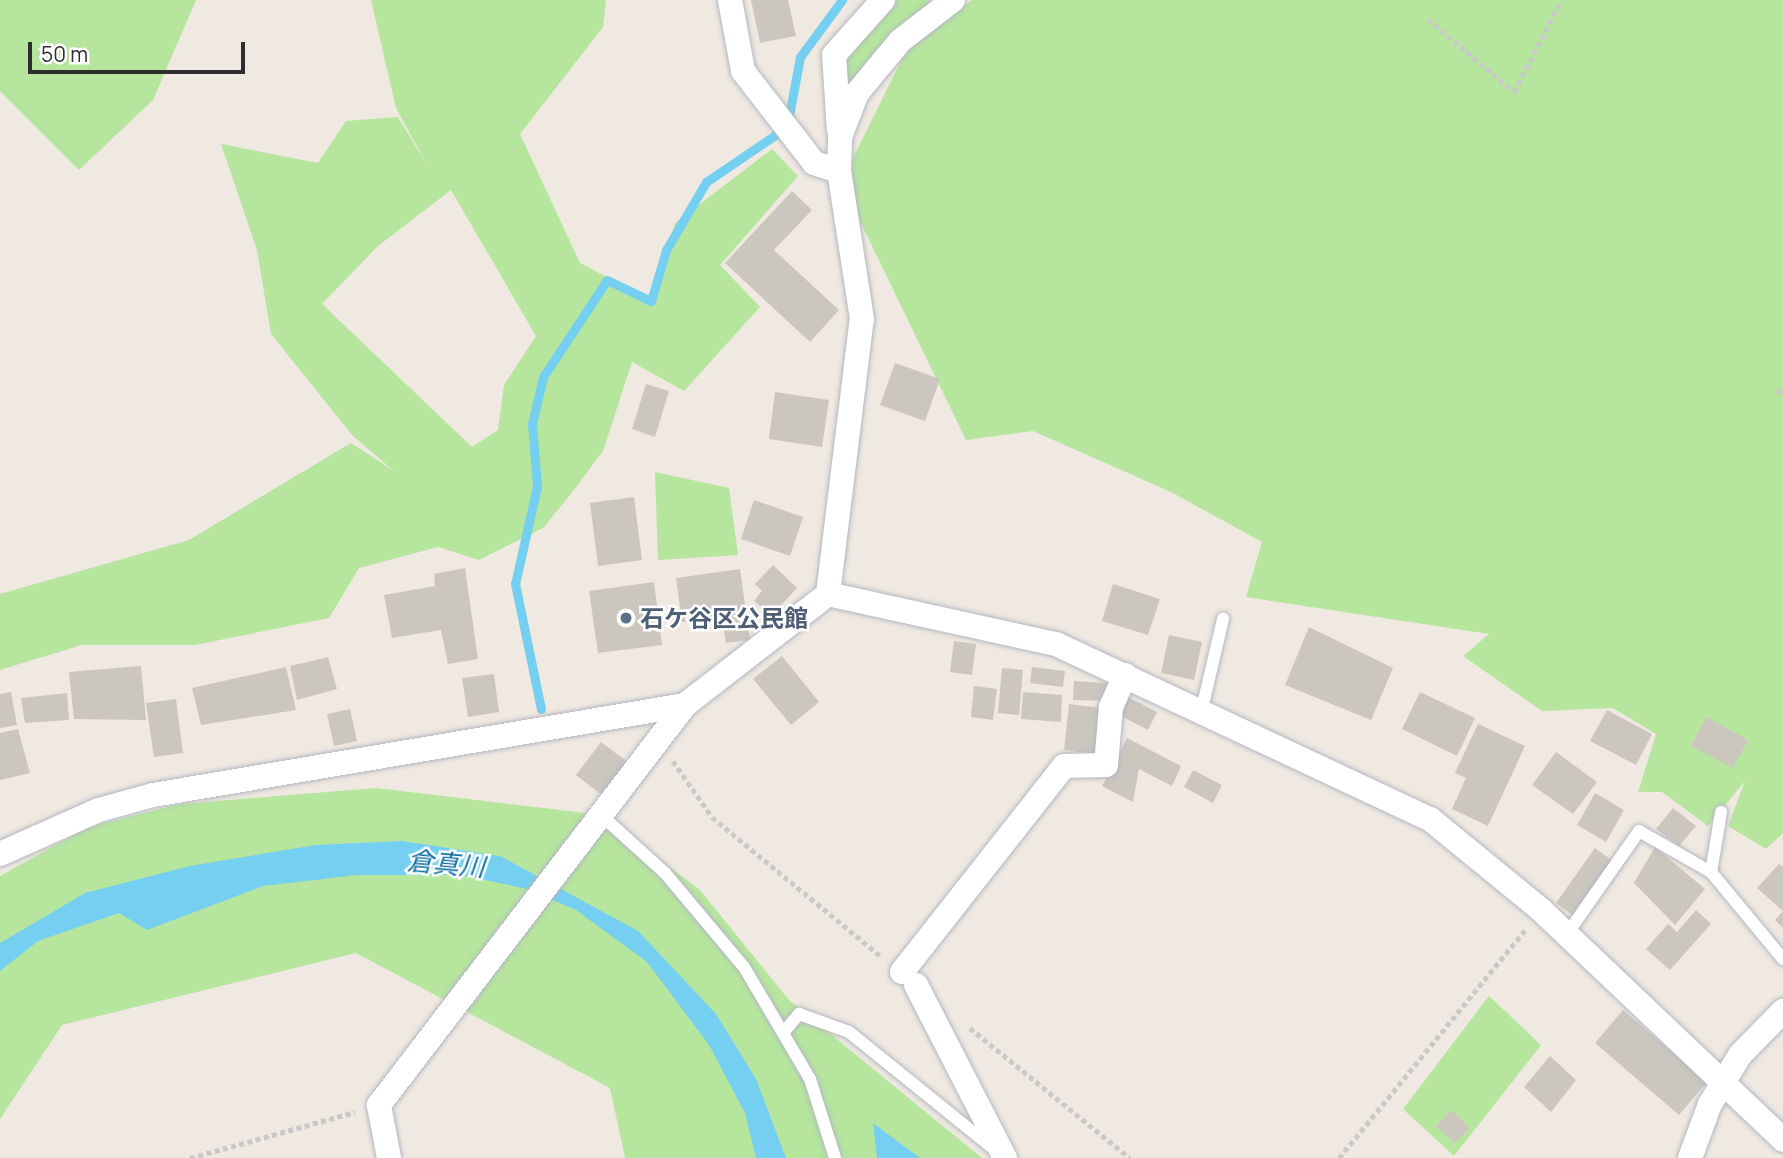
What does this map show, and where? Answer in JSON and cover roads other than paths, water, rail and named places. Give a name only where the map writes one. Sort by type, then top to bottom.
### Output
[{"type":"street","points":[[730,0],[743,71],[814,163],[839,171]]},
{"type":"street","points":[[389,1158],[379,1105],[493,961],[685,705],[828,594],[862,319],[839,171],[840,137],[834,55],[883,0]]},
{"type":"street","points":[[840,137],[857,93],[891,51],[953,0]]},
{"type":"street","points":[[828,594],[1056,644],[1430,818],[1541,910],[1783,1140]]},
{"type":"street","points":[[1005,1158],[909,978],[1064,766],[1107,765],[1111,707],[1125,675]]},
{"type":"street","points":[[0,854],[99,810],[153,795],[685,705]]},
{"type":"street","points":[[1690,1158],[1724,1082],[1783,1010]]},
{"type":"lane","points":[[1201,713],[1223,619]]},
{"type":"lane","points":[[1711,872],[1721,812]]},
{"type":"lane","points":[[599,819],[665,873],[744,967],[810,1079],[835,1158]]},
{"type":"lane","points":[[1567,934],[1639,831],[1711,872],[1783,959]]},
{"type":"lane","points":[[783,1033],[799,1014],[849,1032],[1005,1158]]},
{"type":"water","name":"倉真川","points":[[402,841],[500,856],[638,931],[716,1014],[756,1079],[786,1158],[756,1158],[745,1113],[709,1045],[647,962],[576,910],[527,889],[462,875],[357,875],[263,886],[147,930],[119,913],[38,941],[0,971],[0,943],[85,893],[190,866],[316,845]]},
{"type":"water","points":[[873,1123],[920,1158],[877,1158]]},
{"type":"waterway","points":[[541,709],[515,584],[537,486],[532,424],[543,377],[607,280],[651,301],[666,250],[706,182],[787,127],[800,57],[842,0]]},
{"type":"place","name":"石ケ谷区公民館","points":[[626,618]]}]
